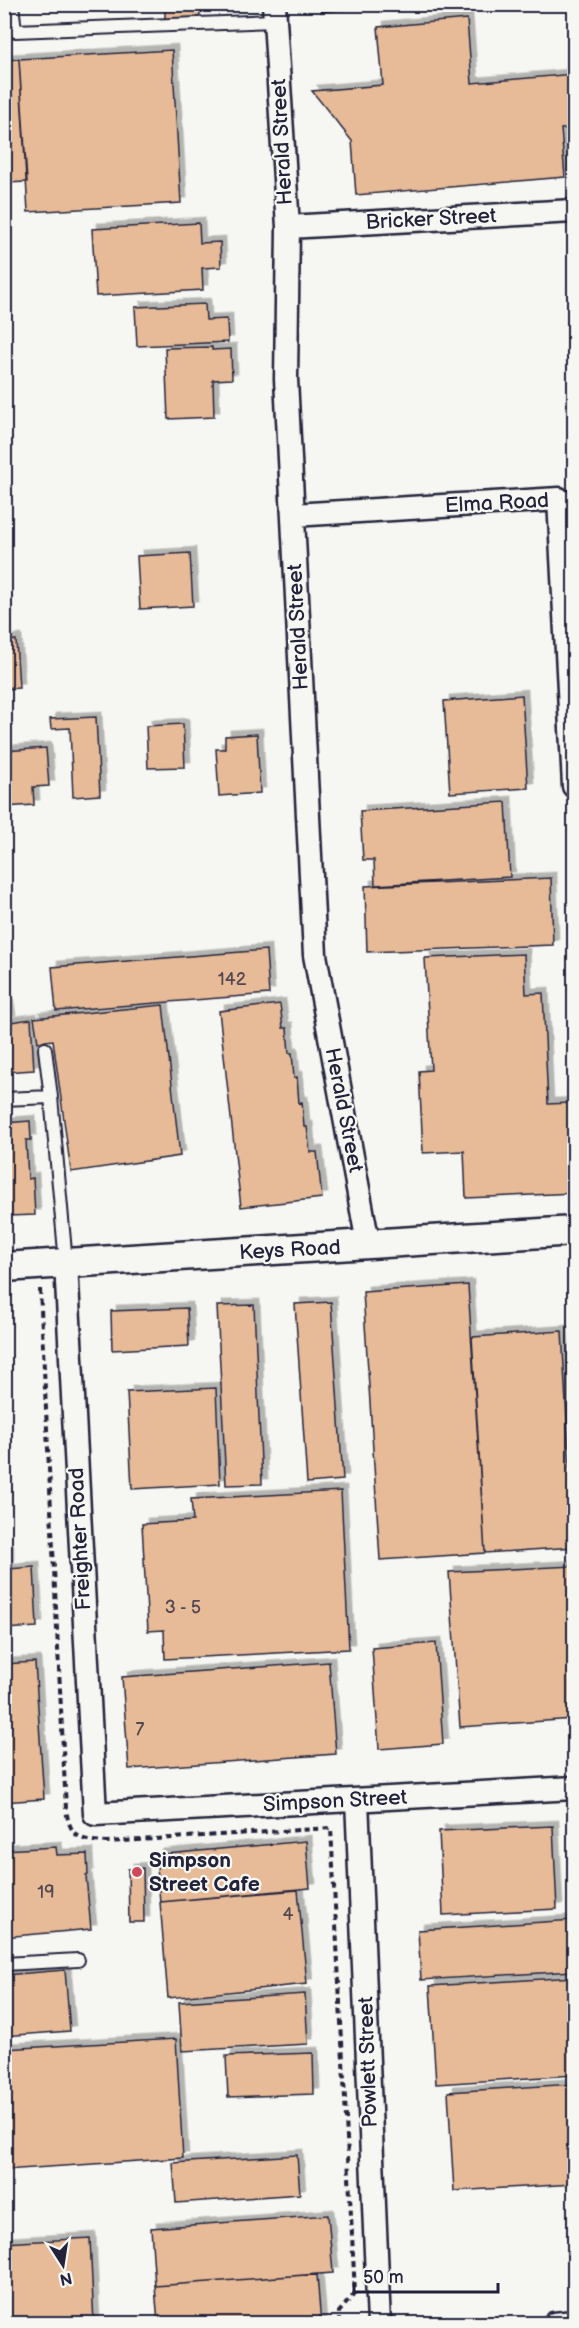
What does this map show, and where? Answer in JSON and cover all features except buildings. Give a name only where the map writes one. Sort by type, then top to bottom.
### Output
[{"type":"street","name":"Herald Street","points":[[275,13],[288,227],[286,379],[315,955],[365,1227],[371,1245]]},
{"type":"street","name":"Bricker Street","points":[[288,227],[574,211]]},
{"type":"street","name":"Elma Road","points":[[293,515],[559,499],[569,590],[574,786]]},
{"type":"street","name":"Keys Road","points":[[4,1267],[574,1231]]},
{"type":"street","name":"Freighter Road","points":[[66,1263],[95,1814]]},
{"type":"street","name":"Simpson Street","points":[[95,1814],[574,1788]]},
{"type":"street","name":"Powlett Street","points":[[357,1800],[379,2324]]},
{"type":"street","points":[[554,2324],[574,2322]]},
{"type":"lane","points":[[12,4],[15,31],[275,13]]},
{"type":"lane","points":[[45,1049],[66,1263]]},
{"type":"lane","points":[[4,1099],[51,1097]]},
{"type":"lane","points":[[4,1964],[78,1960]]},
{"type":"place","name":"Simpson Street Cafe","points":[[137,1872]]}]
